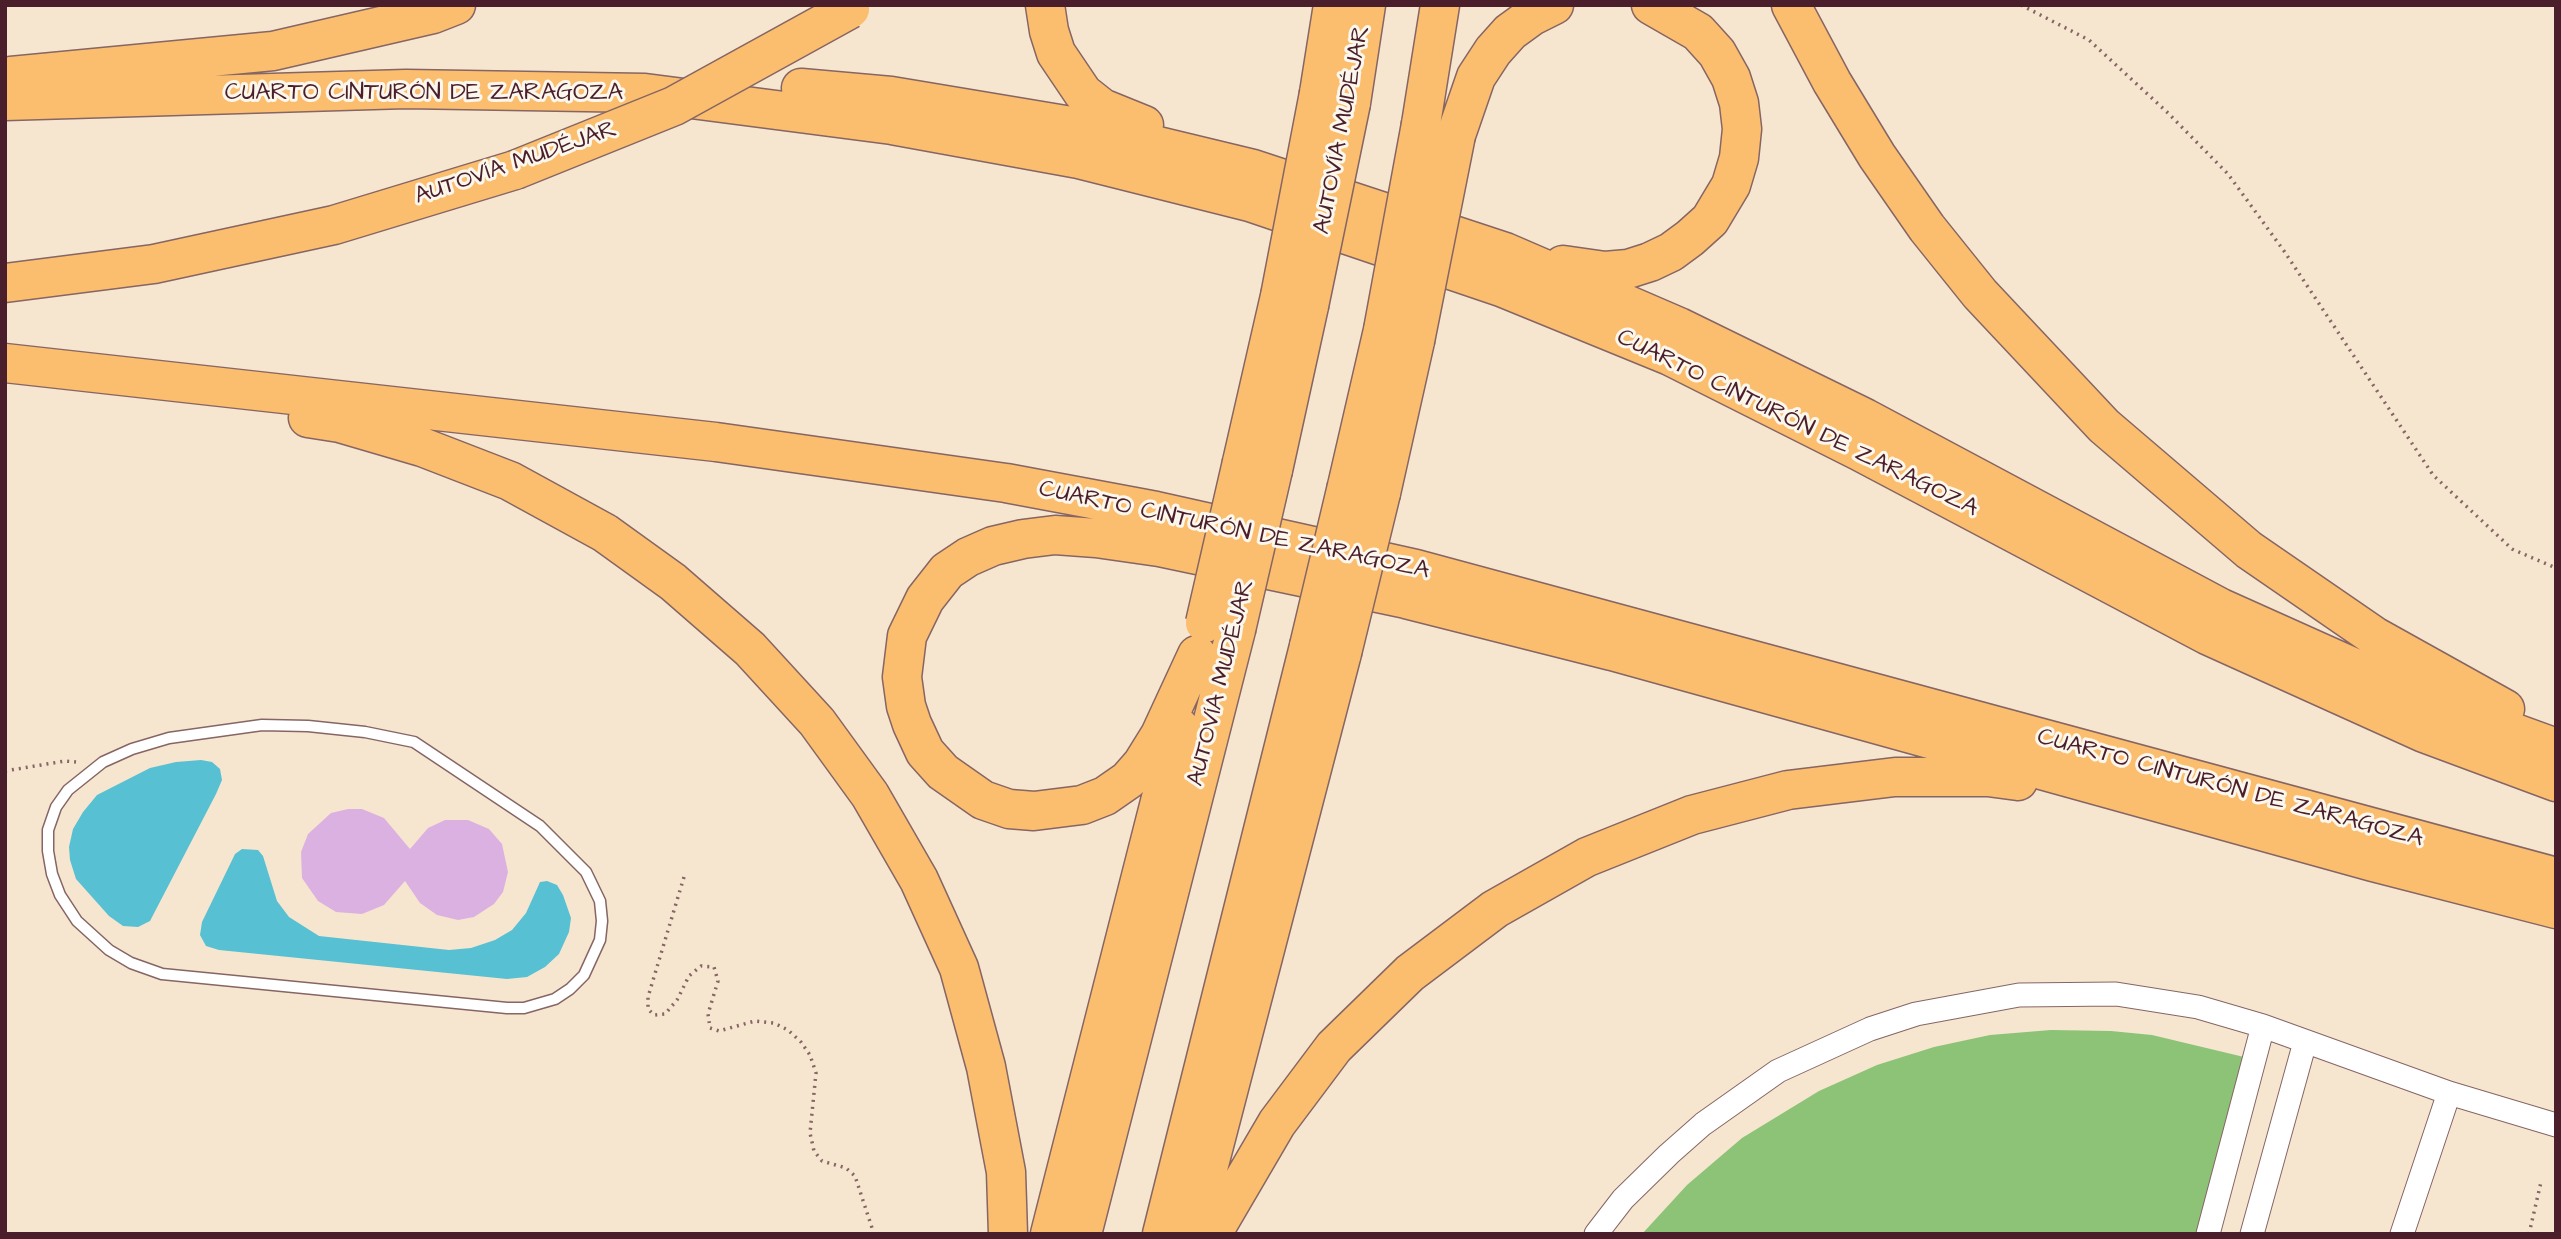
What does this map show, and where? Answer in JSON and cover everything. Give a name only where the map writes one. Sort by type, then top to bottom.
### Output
[{"type":"highway","points":[[5,76],[273,51],[433,14],[456,5]]},
{"type":"highway","points":[[1045,5],[1056,53],[1083,93],[1102,108],[1253,169],[1505,252],[1679,327],[1865,418],[2221,608],[2435,704],[2556,748]]},
{"type":"highway","points":[[1324,5],[1326,52],[1335,98]]},
{"type":"highway","points":[[1326,52],[1334,5]]},
{"type":"highway","name":"AUTOVÍA MUDÉJAR","points":[[1082,1234],[1213,636],[1257,466],[1294,301],[1335,98],[1366,5]]},
{"type":"highway","points":[[1191,1234],[1399,336],[1439,129],[1440,5]]},
{"type":"highway","points":[[1439,129],[1493,51],[1510,32],[1532,16],[1554,5]]},
{"type":"highway","points":[[1505,252],[1574,267],[1605,271],[1628,269],[1671,252],[1700,229],[1721,205],[1731,185],[1739,158],[1742,129],[1739,103],[1731,78],[1717,53],[1698,32],[1651,5]]},
{"type":"highway","points":[[1791,5],[1832,82],[1877,156],[1927,228],[1980,294],[2104,426],[2249,550],[2374,636],[2503,708],[2556,729]]},
{"type":"highway","name":"AUTOVÍA MUDÉJAR","points":[[5,283],[154,264],[334,225],[515,170],[674,106],[853,7]]},
{"type":"highway","points":[[406,89],[645,75],[891,96],[1083,128],[1253,169]]},
{"type":"highway","name":"CUARTO CINTURÓN DE ZARAGOZA","points":[[5,101],[406,89],[645,93],[892,125],[1079,159],[1250,202],[1501,287],[1670,356],[1859,451],[2207,635],[2424,733],[2556,782]]},
{"type":"highway","name":"CUARTO CINTURÓN DE ZARAGOZA","points":[[5,363],[716,442],[1006,483],[1156,511],[1416,569],[2556,877]]},
{"type":"highway","points":[[5,370],[340,423],[422,447],[510,481],[605,533],[673,582],[750,649],[817,722],[870,795],[919,880],[959,968],[986,1067],[1006,1172],[1009,1234]]},
{"type":"highway","points":[[1213,636],[1142,764],[1128,780],[1105,796],[1082,805],[1034,811],[1009,809],[983,800],[943,772],[925,752],[906,706],[902,677],[907,636],[925,599],[947,571],[993,546],[1023,539],[1055,535],[1096,538],[1158,547],[1419,602],[1612,651],[2373,862],[2556,909]]},
{"type":"highway","points":[[1049,1234],[1213,636]]},
{"type":"highway","points":[[1162,1234],[1325,649]]},
{"type":"highway","points":[[1212,1234],[1277,1123],[1334,1047],[1410,973],[1495,909],[1587,857],[1692,815],[1788,790],[1895,777],[1988,777],[2142,798]]},
{"type":"street","points":[[1596,1234],[1623,1199],[1669,1154],[1740,1096],[1778,1071],[1870,1029],[1916,1014],[2019,995],[2116,994],[2197,1007],[2263,1026],[2449,1093],[2556,1125]]},
{"type":"street","points":[[2208,1234],[2263,1026]]},
{"type":"street","points":[[2252,1234],[2305,1042]]},
{"type":"street","points":[[2402,1234],[2449,1093]]},
{"type":"lane","points":[[262,725],[308,726],[365,732],[414,742],[540,826],[575,859],[586,872],[600,901],[600,940],[584,975],[570,989],[540,1005],[524,1008],[162,974],[131,963],[101,943],[77,921],[60,895],[51,874],[48,830],[56,807],[68,790],[90,770],[132,749],[169,738],[262,725]]},
{"type":"path","points":[[2021,5],[2089,40],[2168,113],[2228,174],[2284,251],[2433,475],[2512,549],[2556,568]]},
{"type":"path","points":[[5,771],[65,761],[80,764],[90,770]]},
{"type":"path","points":[[684,877],[649,997],[648,1009],[654,1015],[665,1014],[677,1000],[689,976],[701,966],[714,967],[718,981],[708,1014],[710,1028],[719,1031],[755,1021],[774,1023],[788,1030],[801,1042],[810,1055],[816,1073],[810,1133],[814,1152],[822,1161],[846,1168],[855,1175],[874,1234]]},
{"type":"path","points":[[2529,1234],[2541,1182]]},
{"type":"green space","points":[[2051,1030],[2152,1035],[2244,1057],[2198,1234],[1642,1234],[1687,1185],[1742,1138],[1819,1091],[1877,1065],[1934,1047],[1990,1035]]},
{"type":"water","points":[[201,760],[212,762],[220,769],[222,780],[216,794],[150,921],[138,927],[123,926],[109,916],[76,879],[69,847],[73,829],[97,795],[150,768]]},
{"type":"water","points":[[242,849],[258,850],[263,856],[277,901],[289,917],[319,936],[449,950],[471,948],[495,940],[512,930],[526,913],[540,882],[547,881],[557,885],[563,895],[571,918],[569,932],[559,954],[545,967],[527,977],[507,979],[219,950],[206,946],[200,935],[202,922],[235,854]]},
{"type":"building","points":[[362,809],[384,818],[410,849],[428,828],[445,820],[468,820],[489,829],[502,844],[508,872],[503,892],[494,904],[474,917],[458,920],[437,915],[420,903],[405,881],[384,905],[362,914],[336,912],[318,901],[302,878],[301,852],[308,834],[331,813]]}]
